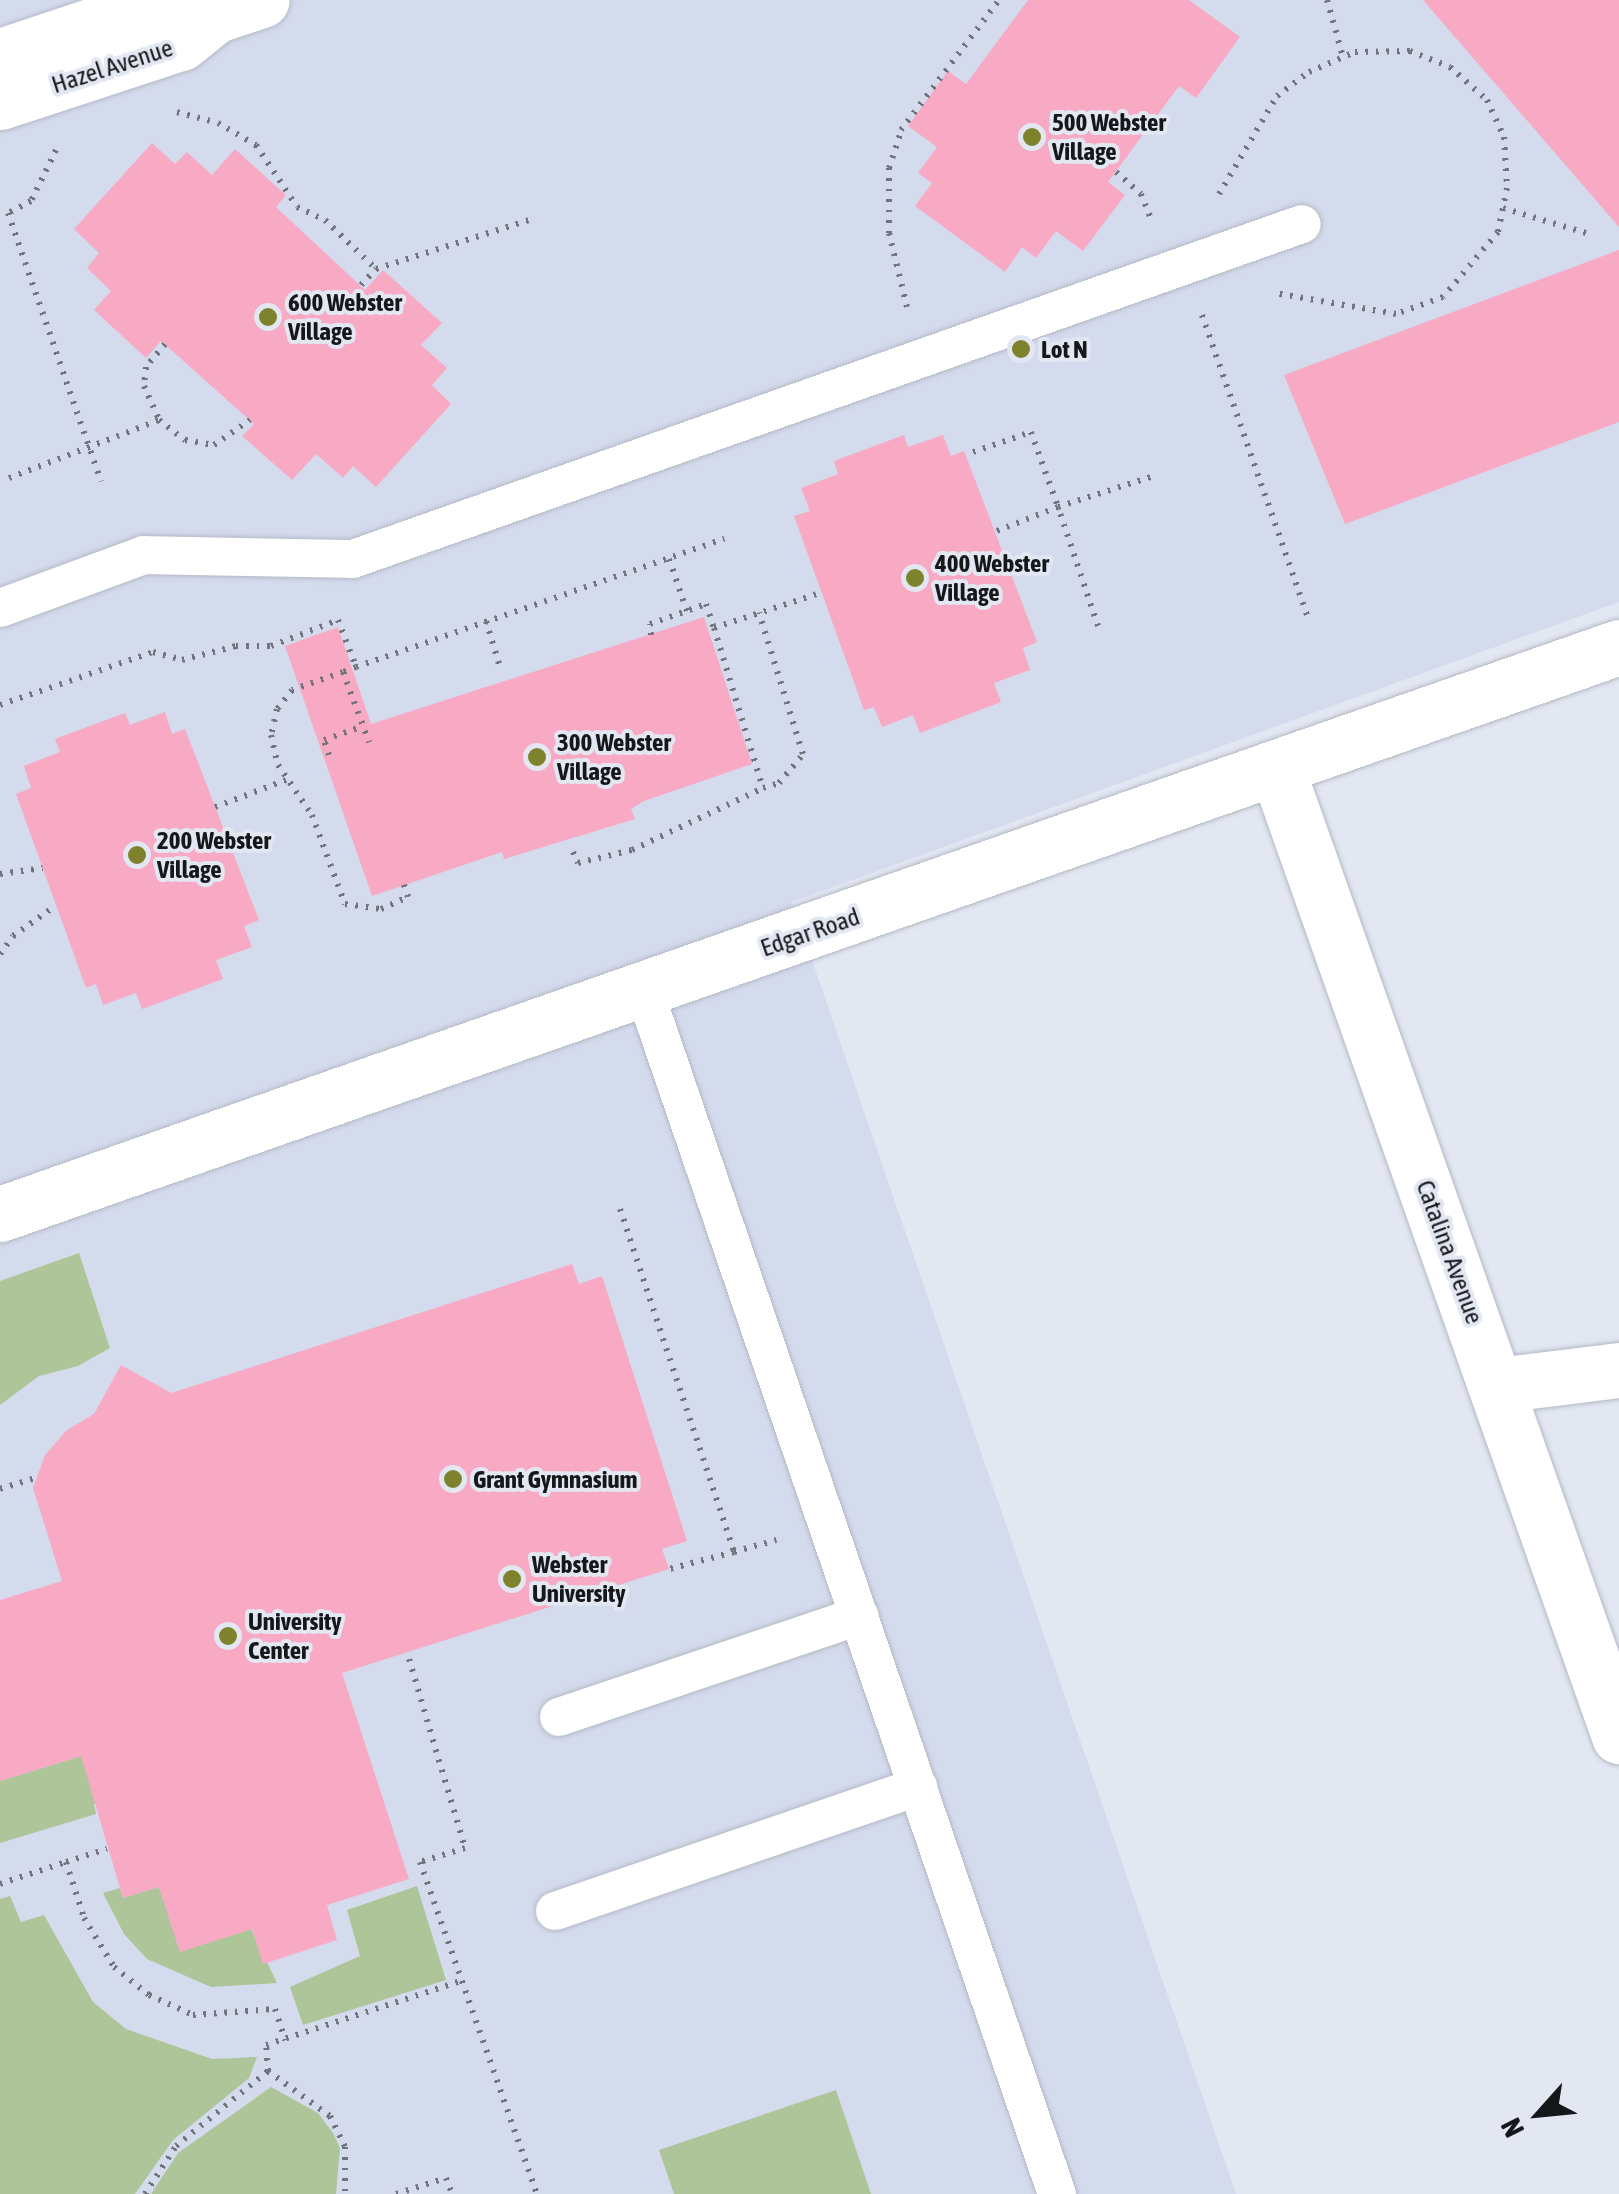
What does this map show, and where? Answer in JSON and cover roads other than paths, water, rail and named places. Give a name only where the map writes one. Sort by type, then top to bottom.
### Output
[{"type":"street","name":"Hazel Avenue","points":[[0,56],[168,0],[239,8]]},
{"type":"street","name":"Hazel Avenue","points":[[0,102],[181,43],[239,8]]},
{"type":"street","name":"Edgar Road","points":[[0,1214],[1619,647]]},
{"type":"street","name":"Catalina Avenue","points":[[1277,769],[1619,1736]]},
{"type":"street","points":[[1498,1385],[1619,1370]]},
{"type":"lane","points":[[0,608],[144,556],[353,560],[1302,224]]},
{"type":"lane","points":[[644,990],[1057,2194]]},
{"type":"lane","points":[[560,1717],[859,1616]]},
{"type":"lane","points":[[555,1911],[918,1787]]},
{"type":"place","name":"500 Webster Village","points":[[1032,137]]},
{"type":"place","name":"600 Webster Village","points":[[268,317]]},
{"type":"place","name":"Lot N","points":[[1021,349]]},
{"type":"place","name":"400 Webster Village","points":[[915,578]]},
{"type":"place","name":"300 Webster Village","points":[[537,757]]},
{"type":"place","name":"200 Webster Village","points":[[137,855]]},
{"type":"place","name":"Grant Gymnasium","points":[[453,1479]]},
{"type":"place","name":"Webster University","points":[[512,1579]]},
{"type":"place","name":"University Center","points":[[228,1636]]}]
